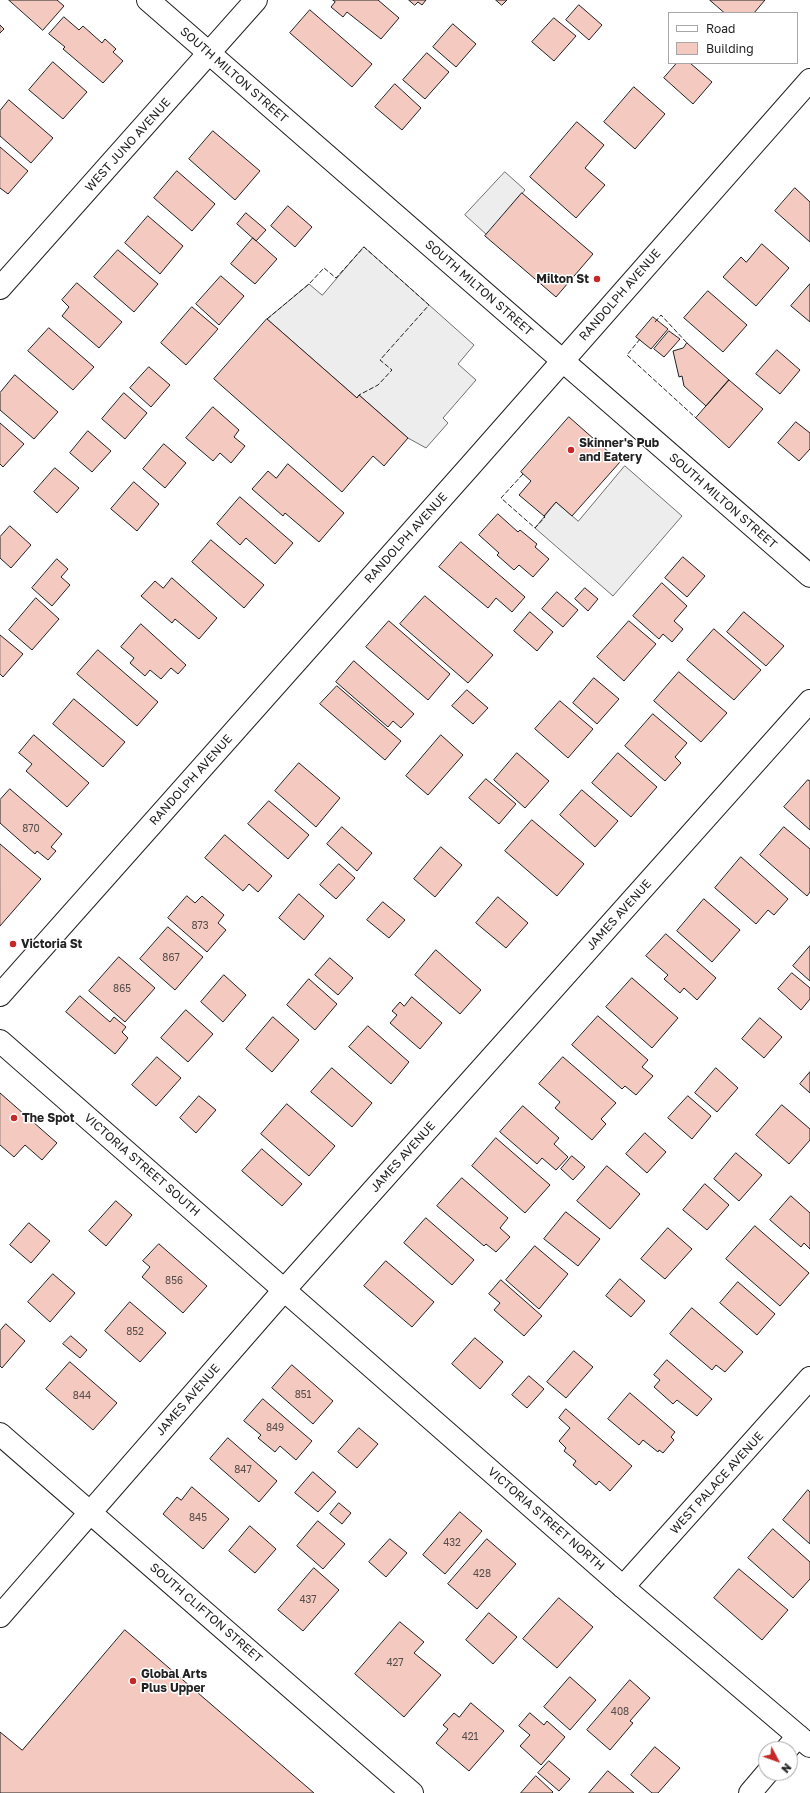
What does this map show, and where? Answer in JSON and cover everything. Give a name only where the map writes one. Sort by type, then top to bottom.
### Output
[{"type":"street","name":"SOUTH MILTON STREET","points":[[148,0],[810,576]]},
{"type":"street","name":"WEST JUNO AVENUE","points":[[0,288],[210,54],[256,0]]},
{"type":"street","name":"RANDOLPH AVENUE","points":[[0,995],[563,361],[810,80]]},
{"type":"street","name":"JAMES AVENUE","points":[[0,1616],[285,1289],[810,702]]},
{"type":"street","name":"VICTORIA STREET SOUTH","points":[[0,1041],[285,1289]]},
{"type":"street","name":"VICTORIA STREET NORTH","points":[[285,1289],[799,1744]]},
{"type":"street","name":"WEST PALACE AVENUE","points":[[623,1587],[810,1378]]},
{"type":"street","name":"SOUTH CLIFTON STREET","points":[[0,1434],[412,1793]]},
{"type":"street","points":[[750,1793],[760,1781]]},
{"type":"shaded area","points":[[505,172],[525,190],[487,235],[465,215]]},
{"type":"shaded area","points":[[364,247],[474,345],[458,364],[476,380],[443,418],[448,423],[426,448],[408,438],[359,395],[357,398],[267,319],[309,284],[322,295]]},
{"type":"shaded area","points":[[625,466],[682,516],[613,596],[535,528],[556,502],[578,521]]},
{"type":"building","points":[[9,0],[57,0],[64,6],[43,30]]},
{"type":"building","points":[[333,0],[378,0],[399,18],[381,39],[347,12],[343,17],[331,7],[335,2]]},
{"type":"building","points":[[409,0],[426,0],[422,5],[418,2],[415,5]]},
{"type":"building","points":[[496,0],[507,0],[502,5]]},
{"type":"building","points":[[710,0],[765,0],[755,12],[724,12]]},
{"type":"building","points":[[579,5],[602,25],[589,40],[566,20]]},
{"type":"building","points":[[310,10],[372,64],[352,87],[290,33]]},
{"type":"building","points":[[64,17],[79,30],[83,26],[102,43],[105,39],[116,49],[113,52],[123,61],[103,83],[63,49],[65,47],[49,34]]},
{"type":"building","points":[[554,18],[576,36],[554,61],[532,42]]},
{"type":"building","points":[[453,24],[476,44],[456,67],[433,47]]},
{"type":"building","points":[[0,25],[4,29],[0,33]]},
{"type":"building","points":[[427,53],[449,72],[425,99],[403,80]]},
{"type":"building","points":[[53,62],[87,92],[63,119],[29,90]]},
{"type":"building","points":[[676,64],[691,64],[712,82],[693,104],[664,78]]},
{"type":"building","points":[[395,84],[421,108],[402,130],[375,107]]},
{"type":"building","points":[[634,87],[665,114],[635,149],[604,122]]},
{"type":"building","points":[[9,100],[53,138],[31,163],[0,136],[0,111]]},
{"type":"building","points":[[577,122],[604,145],[585,168],[605,185],[576,218],[530,177]]},
{"type":"building","points":[[213,131],[260,171],[235,200],[189,159]]},
{"type":"building","points":[[0,147],[28,171],[8,194],[0,188]]},
{"type":"building","points":[[177,171],[215,204],[192,231],[154,198]]},
{"type":"building","points":[[795,188],[810,202],[810,242],[775,211]]},
{"type":"building","points":[[522,193],[593,254],[556,297],[485,236]]},
{"type":"building","points":[[288,206],[312,227],[295,247],[271,226]]},
{"type":"building","points":[[246,213],[266,230],[256,241],[237,224]]},
{"type":"building","points":[[148,216],[183,246],[160,274],[125,243]]},
{"type":"building","points":[[253,238],[277,259],[255,284],[231,264]]},
{"type":"building","points":[[762,244],[789,268],[756,306],[723,277],[741,257],[746,262]]},
{"type":"building","points":[[118,250],[158,284],[134,312],[94,277]]},
{"type":"building","points":[[221,276],[244,296],[219,325],[196,304]]},
{"type":"building","points":[[77,283],[122,322],[99,348],[62,316],[69,307],[62,300]]},
{"type":"building","points":[[810,284],[810,322],[791,306]]},
{"type":"building","points":[[708,291],[747,325],[723,352],[684,318]]},
{"type":"building","points":[[192,307],[218,329],[186,365],[161,343]]},
{"type":"building","points":[[653,317],[668,329],[651,349],[636,337]]},
{"type":"building","points":[[267,319],[357,398],[359,395],[408,438],[384,466],[373,456],[342,492],[214,379]]},
{"type":"building","points":[[49,328],[94,367],[73,390],[28,351]]},
{"type":"building","points":[[669,331],[680,339],[664,357],[654,349]]},
{"type":"building","points":[[687,343],[729,380],[706,406],[684,386],[682,376],[679,377],[673,351],[683,348]]},
{"type":"building","points":[[777,350],[800,370],[780,394],[756,374]]},
{"type":"building","points":[[149,367],[170,385],[151,407],[130,388]]},
{"type":"building","points":[[15,375],[58,412],[34,439],[0,410],[0,393]]},
{"type":"building","points":[[729,380],[763,409],[729,448],[696,418]]},
{"type":"building","points":[[124,393],[147,413],[125,439],[102,419]]},
{"type":"building","points":[[213,407],[239,430],[234,437],[245,446],[231,463],[220,453],[213,461],[186,438]]},
{"type":"building","points":[[569,417],[620,462],[572,516],[556,502],[544,516],[519,495],[531,481],[521,472]]},
{"type":"building","points":[[796,422],[810,433],[810,449],[799,461],[778,443]]},
{"type":"building","points":[[0,423],[24,444],[3,467],[0,464]]},
{"type":"building","points":[[88,431],[111,451],[92,472],[70,453]]},
{"type":"building","points":[[164,444],[186,463],[165,488],[143,469]]},
{"type":"building","points":[[288,464],[344,513],[319,542],[285,513],[283,516],[252,489],[268,471],[276,478]]},
{"type":"building","points":[[55,468],[79,488],[57,513],[34,492]]},
{"type":"building","points":[[134,482],[159,504],[137,531],[111,509]]},
{"type":"building","points":[[240,497],[293,543],[275,564],[246,538],[240,545],[217,524]]},
{"type":"building","points":[[498,514],[518,532],[520,530],[537,544],[535,547],[549,559],[533,577],[519,565],[514,570],[497,555],[499,553],[479,535]]},
{"type":"building","points":[[10,526],[31,545],[11,568],[0,558],[0,537]]},
{"type":"building","points":[[211,540],[264,585],[244,608],[192,562]]},
{"type":"building","points":[[461,542],[525,597],[512,612],[496,598],[488,608],[439,567]]},
{"type":"building","points":[[683,557],[705,576],[687,597],[665,578]]},
{"type":"building","points":[[57,559],[68,569],[61,577],[70,585],[52,606],[32,588]]},
{"type":"building","points":[[172,578],[217,618],[199,639],[175,619],[172,623],[141,596],[155,581],[163,588]]},
{"type":"building","points":[[662,583],[687,606],[674,621],[683,629],[672,642],[663,634],[659,639],[633,616]]},
{"type":"building","points":[[585,588],[598,599],[588,611],[575,599]]},
{"type":"building","points":[[557,592],[578,610],[563,627],[542,609]]},
{"type":"building","points":[[425,596],[493,655],[468,683],[400,624]]},
{"type":"building","points":[[36,598],[59,619],[32,650],[9,630]]},
{"type":"building","points":[[530,612],[553,632],[537,651],[514,631]]},
{"type":"building","points":[[744,612],[784,646],[766,666],[727,632]]},
{"type":"building","points":[[389,621],[450,674],[428,700],[366,647]]},
{"type":"building","points":[[629,621],[656,644],[624,681],[597,657]]},
{"type":"building","points":[[141,624],[186,665],[178,674],[171,668],[161,679],[150,670],[145,676],[130,663],[134,658],[121,647]]},
{"type":"building","points":[[714,629],[761,670],[734,700],[687,660]]},
{"type":"building","points":[[0,635],[23,654],[3,677],[0,674]]},
{"type":"building","points":[[98,650],[158,702],[137,726],[77,674]]},
{"type":"building","points":[[354,661],[414,714],[401,728],[393,721],[388,727],[336,682]]},
{"type":"building","points":[[679,672],[727,713],[701,742],[654,701]]},
{"type":"building","points":[[594,678],[619,699],[597,724],[573,703]]},
{"type":"building","points":[[337,686],[401,741],[385,760],[320,704]]},
{"type":"building","points":[[467,690],[488,708],[473,724],[452,706]]},
{"type":"building","points":[[74,699],[125,742],[103,767],[53,724]]},
{"type":"building","points":[[560,701],[593,729],[568,758],[535,729]]},
{"type":"building","points":[[653,714],[687,743],[675,757],[681,763],[665,781],[625,746]]},
{"type":"building","points":[[34,735],[89,783],[67,807],[26,771],[32,764],[19,753]]},
{"type":"building","points":[[441,735],[463,755],[428,795],[406,776]]},
{"type":"building","points":[[517,753],[549,781],[525,808],[494,780]]},
{"type":"building","points":[[618,753],[657,787],[631,817],[592,783]]},
{"type":"building","points":[[299,763],[340,798],[316,827],[275,791]]},
{"type":"building","points":[[486,779],[516,804],[499,824],[469,798]]},
{"type":"building","points":[[808,780],[810,781],[810,830],[784,807]]},
{"type":"building","points":[[10,789],[62,834],[51,847],[56,851],[48,860],[37,851],[35,854],[0,823],[0,800]]},
{"type":"building","points":[[582,790],[618,821],[595,847],[560,815]]},
{"type":"building","points":[[269,801],[309,835],[288,859],[248,824]]},
{"type":"building","points":[[532,820],[584,864],[557,896],[505,851]]},
{"type":"building","points":[[342,827],[372,853],[357,871],[327,844]]},
{"type":"building","points":[[784,827],[810,849],[810,892],[807,896],[760,855]]},
{"type":"building","points":[[225,835],[272,876],[258,892],[249,884],[243,891],[205,858]]},
{"type":"building","points":[[0,844],[41,879],[0,926]]},
{"type":"building","points":[[441,847],[462,865],[435,897],[414,879]]},
{"type":"building","points":[[741,857],[788,899],[774,915],[768,910],[756,924],[715,888]]},
{"type":"building","points":[[339,864],[355,878],[336,899],[320,885]]},
{"type":"building","points":[[299,894],[324,916],[304,940],[279,918]]},
{"type":"building","points":[[187,896],[195,903],[202,896],[224,915],[218,923],[226,930],[207,952],[168,918]]},
{"type":"building","points":[[498,897],[528,923],[506,948],[476,923]]},
{"type":"building","points":[[704,899],[740,930],[712,962],[677,931]]},
{"type":"building","points":[[383,902],[405,920],[389,938],[367,920]]},
{"type":"building","points":[[168,927],[203,957],[175,990],[140,959]]},
{"type":"building","points":[[666,934],[716,978],[697,1000],[684,988],[680,993],[664,979],[668,975],[646,956]]},
{"type":"building","points":[[810,946],[810,981],[793,966]]},
{"type":"building","points":[[436,950],[481,990],[460,1014],[415,975]]},
{"type":"building","points":[[119,957],[155,988],[125,1022],[89,991]]},
{"type":"building","points":[[330,958],[353,978],[338,995],[315,975]]},
{"type":"building","points":[[792,973],[810,988],[810,999],[801,1010],[778,989]]},
{"type":"building","points":[[224,975],[246,995],[223,1022],[201,1002]]},
{"type":"building","points":[[632,978],[678,1018],[652,1048],[606,1007]]},
{"type":"building","points":[[309,979],[337,1004],[315,1030],[287,1005]]},
{"type":"building","points":[[80,996],[110,1022],[114,1017],[126,1027],[122,1032],[128,1038],[115,1054],[66,1012]]},
{"type":"building","points":[[412,997],[442,1023],[420,1049],[390,1023],[397,1015],[392,1011],[400,1002],[404,1006]]},
{"type":"building","points":[[186,1010],[213,1034],[188,1062],[161,1038]]},
{"type":"building","points":[[598,1016],[648,1060],[642,1067],[653,1076],[636,1095],[625,1086],[622,1089],[572,1045]]},
{"type":"building","points":[[273,1017],[299,1040],[272,1072],[246,1049]]},
{"type":"building","points":[[760,1018],[782,1037],[764,1058],[742,1039]]},
{"type":"building","points":[[368,1026],[409,1062],[391,1084],[349,1047]]},
{"type":"building","points":[[157,1057],[181,1078],[156,1106],[132,1085]]},
{"type":"building","points":[[563,1057],[616,1103],[601,1119],[606,1124],[592,1140],[555,1108],[560,1102],[539,1084]]},
{"type":"building","points":[[332,1068],[372,1103],[352,1127],[311,1092]]},
{"type":"building","points":[[716,1068],[738,1088],[717,1112],[695,1093]]},
{"type":"building","points":[[810,1072],[810,1093],[800,1084]]},
{"type":"building","name":"The Spot","points":[[0,1093],[57,1143],[42,1160],[25,1145],[14,1157],[0,1145]]},
{"type":"building","points":[[199,1096],[216,1110],[196,1133],[180,1118]]},
{"type":"building","points":[[688,1096],[711,1116],[692,1139],[668,1118]]},
{"type":"building","points":[[287,1104],[335,1146],[309,1176],[261,1134]]},
{"type":"building","points":[[782,1105],[810,1129],[810,1140],[789,1164],[756,1135]]},
{"type":"building","points":[[523,1106],[559,1138],[554,1144],[568,1157],[556,1170],[542,1158],[537,1164],[500,1132]]},
{"type":"building","points":[[645,1133],[666,1152],[647,1173],[626,1154]]},
{"type":"building","points":[[496,1138],[550,1185],[525,1213],[472,1166]]},
{"type":"building","points":[[262,1149],[302,1184],[282,1206],[242,1171]]},
{"type":"building","points":[[736,1153],[762,1175],[739,1201],[714,1179]]},
{"type":"building","points":[[572,1156],[585,1167],[573,1180],[561,1169]]},
{"type":"building","points":[[607,1166],[640,1194],[610,1229],[577,1201]]},
{"type":"building","points":[[462,1178],[508,1218],[500,1228],[510,1237],[496,1252],[486,1244],[484,1246],[437,1206]]},
{"type":"building","points":[[705,1184],[729,1205],[707,1230],[683,1210]]},
{"type":"building","points":[[791,1196],[810,1213],[810,1249],[804,1243],[801,1247],[770,1220]]},
{"type":"building","points":[[116,1201],[132,1215],[106,1246],[89,1231]]},
{"type":"building","points":[[566,1212],[600,1239],[578,1266],[544,1239]]},
{"type":"building","points":[[426,1218],[474,1260],[452,1285],[404,1243]]},
{"type":"building","points":[[29,1223],[50,1241],[31,1263],[10,1245]]},
{"type":"building","points":[[755,1226],[809,1273],[780,1306],[726,1259]]},
{"type":"building","points":[[668,1228],[692,1249],[665,1279],[641,1259]]},
{"type":"building","points":[[159,1244],[207,1286],[183,1313],[142,1277],[150,1267],[143,1261]]},
{"type":"building","points":[[535,1246],[568,1274],[539,1309],[506,1280]]},
{"type":"building","points":[[386,1261],[434,1302],[412,1327],[364,1286]]},
{"type":"building","points":[[53,1274],[75,1293],[50,1322],[28,1302]]},
{"type":"building","points":[[620,1279],[645,1301],[631,1317],[606,1296]]},
{"type":"building","points":[[501,1280],[542,1316],[524,1336],[494,1310],[500,1303],[489,1294]]},
{"type":"building","points":[[738,1282],[775,1314],[757,1335],[720,1303]]},
{"type":"building","points":[[130,1302],[166,1333],[140,1362],[105,1331]]},
{"type":"building","points":[[692,1308],[743,1352],[725,1372],[716,1365],[712,1370],[670,1334]]},
{"type":"building","points":[[6,1324],[25,1341],[2,1368],[0,1366],[0,1331]]},
{"type":"building","points":[[71,1336],[87,1350],[80,1358],[63,1344]]},
{"type":"building","points":[[475,1338],[503,1362],[480,1389],[452,1364]]},
{"type":"building","points":[[574,1351],[593,1367],[566,1398],[547,1382]]},
{"type":"building","points":[[667,1360],[712,1399],[697,1416],[677,1400],[673,1404],[654,1387],[660,1380],[654,1375]]},
{"type":"building","points":[[70,1362],[117,1403],[93,1430],[46,1389]]},
{"type":"building","points":[[292,1365],[333,1401],[313,1424],[272,1388]]},
{"type":"building","points":[[529,1376],[544,1389],[527,1408],[512,1395]]},
{"type":"building","points":[[630,1393],[675,1432],[671,1437],[674,1440],[663,1453],[659,1450],[658,1452],[643,1440],[639,1445],[608,1419]]},
{"type":"building","points":[[263,1399],[312,1441],[296,1460],[280,1446],[275,1452],[258,1438],[261,1435],[244,1421]]},
{"type":"building","points":[[566,1409],[632,1466],[610,1491],[599,1481],[596,1485],[573,1465],[576,1461],[564,1451],[566,1448],[559,1441],[570,1428],[559,1418]]},
{"type":"building","points":[[359,1428],[378,1444],[357,1468],[338,1452]]},
{"type":"building","points":[[228,1438],[277,1481],[259,1502],[210,1459]]},
{"type":"building","points":[[313,1472],[336,1492],[318,1512],[295,1493]]},
{"type":"building","points":[[192,1487],[229,1519],[203,1549],[163,1514],[177,1497],[181,1500]]},
{"type":"building","points":[[808,1490],[810,1492],[810,1544],[783,1520]]},
{"type":"building","points":[[339,1503],[351,1513],[342,1524],[330,1514]]},
{"type":"building","points":[[460,1512],[482,1531],[445,1574],[423,1555]]},
{"type":"building","points":[[318,1521],[345,1544],[323,1569],[297,1546]]},
{"type":"building","points":[[250,1526],[276,1549],[255,1573],[229,1551]]},
{"type":"building","points":[[773,1529],[810,1562],[810,1579],[793,1598],[748,1558]]},
{"type":"building","points":[[390,1539],[407,1553],[386,1577],[369,1562]]},
{"type":"building","points":[[487,1539],[516,1564],[477,1609],[448,1584]]},
{"type":"building","points":[[314,1568],[339,1590],[303,1631],[278,1610]]},
{"type":"building","points":[[739,1569],[788,1610],[762,1640],[714,1598]]},
{"type":"building","points":[[559,1598],[593,1627],[557,1668],[523,1639]]},
{"type":"building","points":[[489,1613],[517,1637],[493,1664],[466,1640]]},
{"type":"building","points":[[400,1622],[424,1642],[414,1653],[441,1675],[404,1717],[355,1674]]},
{"type":"building","name":"Global Arts Plus Upper","points":[[125,1630],[314,1793],[0,1793],[0,1732],[22,1750]]},
{"type":"building","points":[[570,1677],[596,1700],[570,1730],[544,1707]]},
{"type":"building","points":[[630,1680],[650,1698],[630,1721],[633,1723],[610,1750],[587,1730]]},
{"type":"building","points":[[471,1703],[504,1731],[469,1771],[436,1743],[448,1729],[443,1725],[454,1713],[459,1717]]},
{"type":"building","points":[[530,1713],[544,1725],[547,1721],[565,1737],[541,1765],[520,1746],[530,1735],[519,1726]]},
{"type":"building","points":[[655,1747],[680,1768],[658,1793],[652,1793],[631,1775]]},
{"type":"building","points":[[549,1761],[570,1779],[559,1791],[538,1773]]},
{"type":"building","points":[[608,1771],[634,1793],[589,1793]]},
{"type":"building","points":[[536,1776],[553,1792],[552,1793],[521,1793]]},
{"type":"fence","points":[[267,319],[309,284],[324,268],[336,278],[364,247],[429,305],[380,360],[392,370],[378,385],[359,395]]},
{"type":"fence","points":[[655,322],[661,315],[687,343]]},
{"type":"fence","points":[[640,339],[627,355],[696,418]]},
{"type":"fence","points":[[523,474],[501,498],[535,528],[545,517],[544,516]]},
{"type":"place","name":"Milton St","points":[[597,279]]},
{"type":"place","name":"Skinner's Pub and Eatery","points":[[571,450]]},
{"type":"place","name":"Victoria St","points":[[13,944]]},
{"type":"place","name":"The Spot","points":[[14,1118]]},
{"type":"place","name":"Global Arts Plus Upper","points":[[133,1681]]}]
